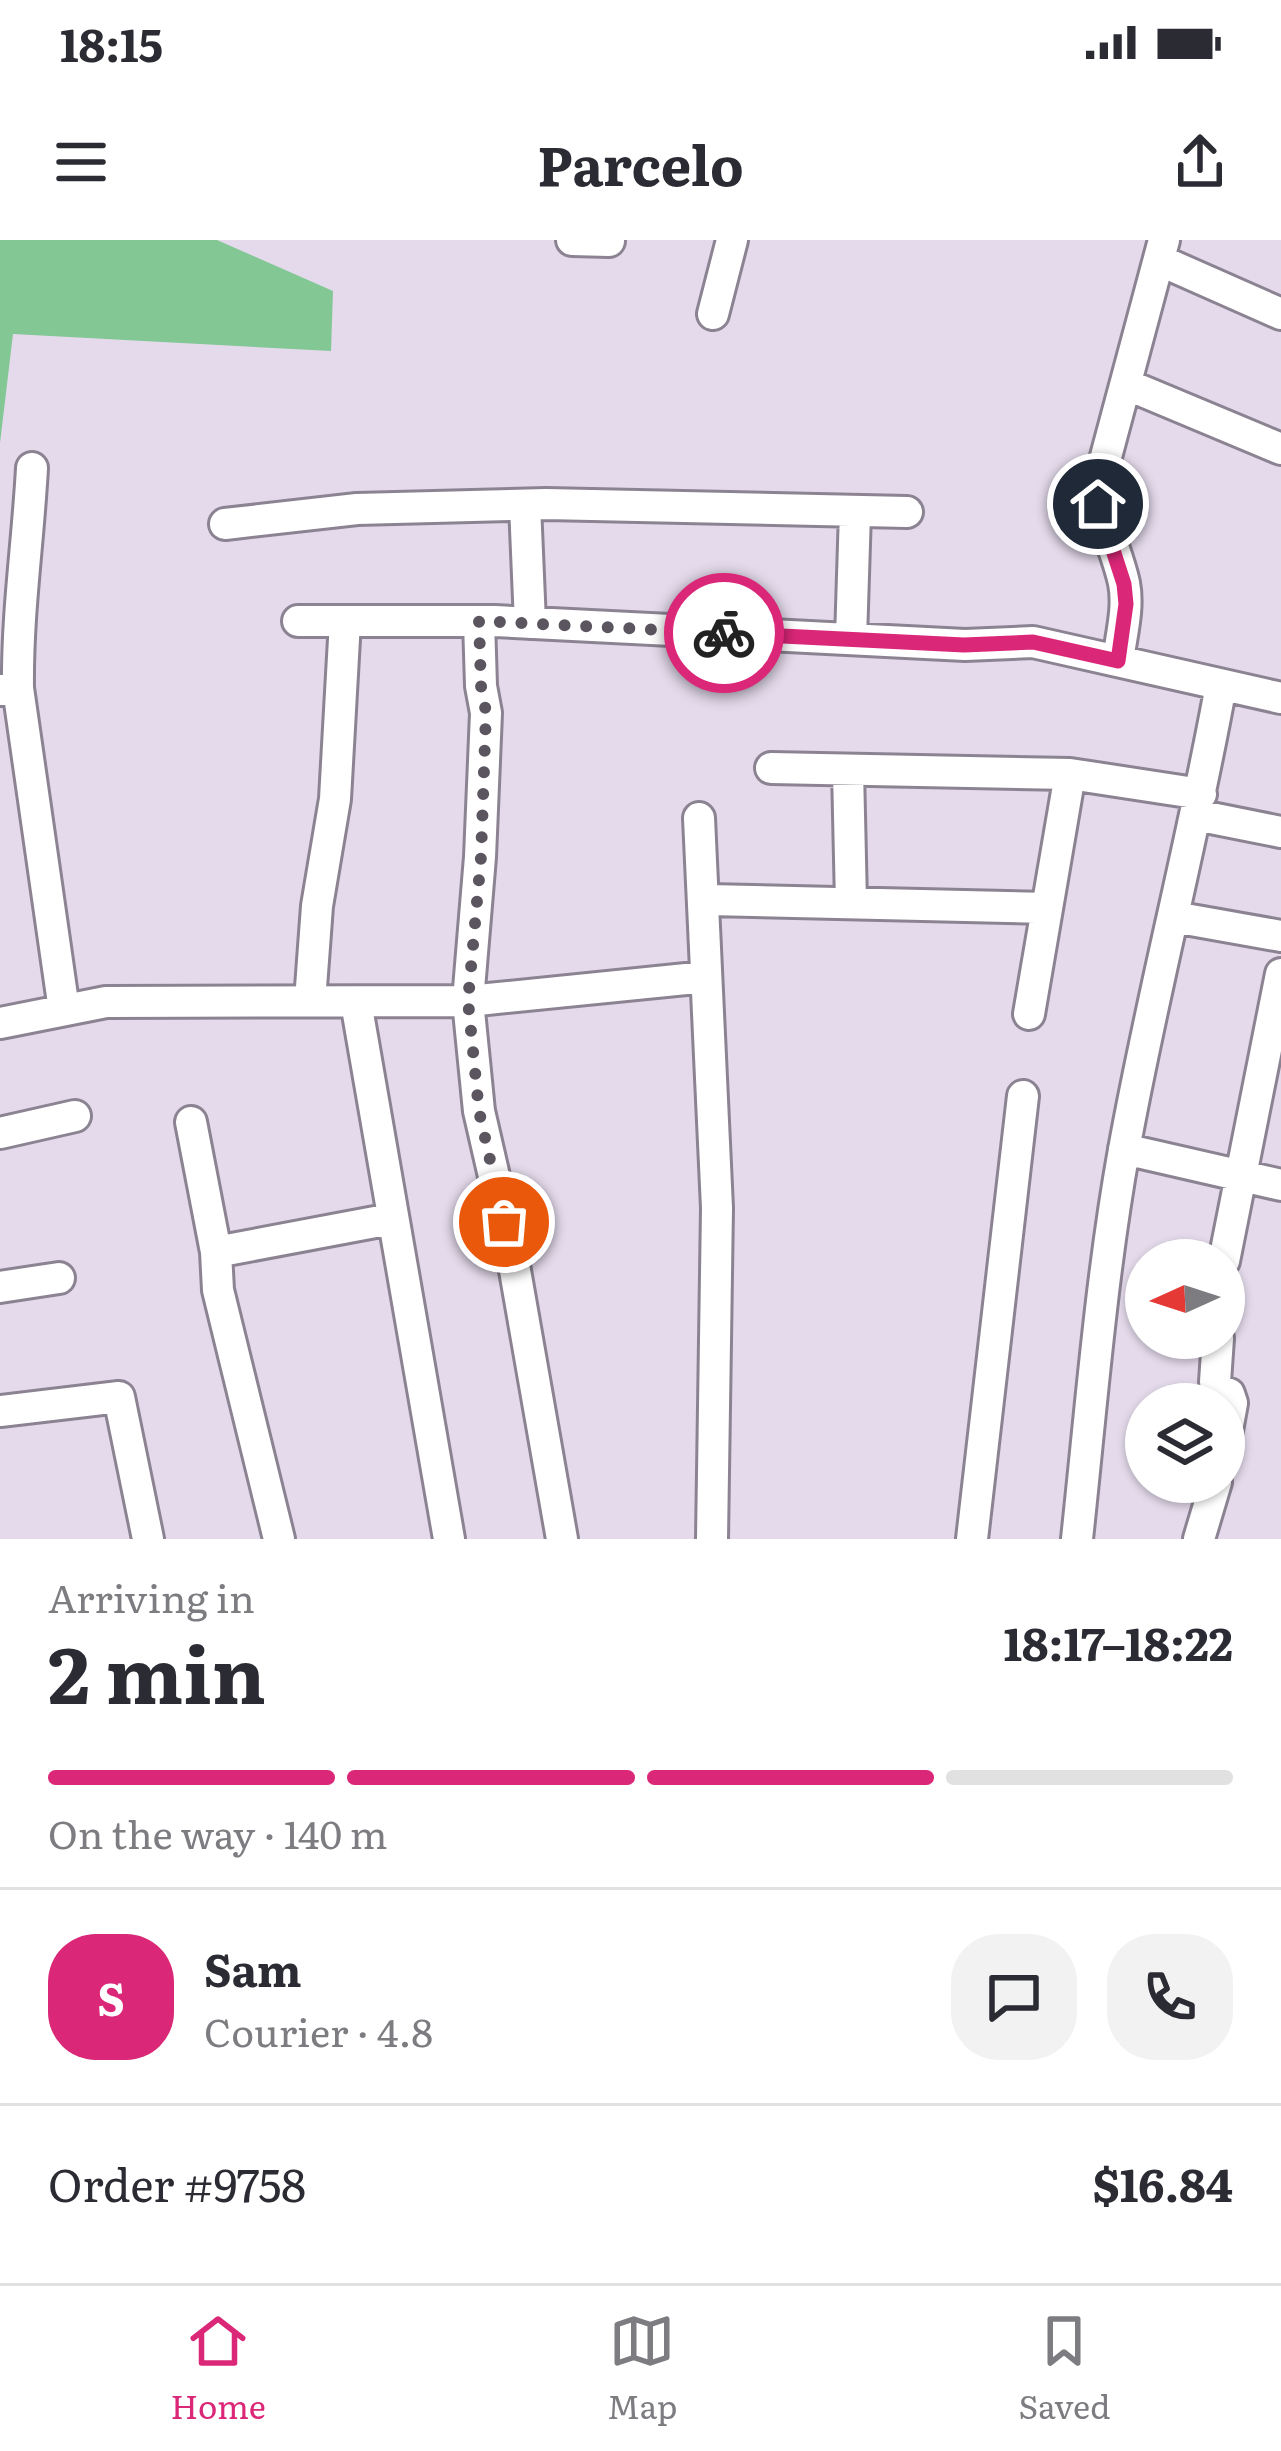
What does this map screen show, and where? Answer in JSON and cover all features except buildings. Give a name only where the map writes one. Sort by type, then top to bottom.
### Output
[{"type":"street","points":[[572,240],[609,241]]},
{"type":"street","points":[[713,314],[732,240]]},
{"type":"street","points":[[1118,661],[1126,604],[1098,504],[1100,479],[1128,385],[1158,247],[1281,314]]},
{"type":"street","points":[[1128,385],[1281,449]]},
{"type":"street","points":[[32,468],[27,559],[9,689],[64,1010]]},
{"type":"street","points":[[525,505],[530,623]]},
{"type":"street","points":[[225,524],[357,509],[525,505],[907,512]]},
{"type":"street","points":[[851,639],[855,512]]},
{"type":"street","points":[[298,620],[479,621],[964,645],[1033,642],[1281,698]]},
{"type":"street","points":[[310,1001],[317,906],[335,799],[346,621]]},
{"type":"street","points":[[479,621],[486,712],[481,857],[468,1001],[479,1111],[513,1259],[562,1539]]},
{"type":"street","points":[[1077,1539],[1124,1149],[1199,805],[1220,685]]},
{"type":"street","points":[[771,768],[1070,774],[1199,805],[1281,832]]},
{"type":"street","points":[[848,770],[851,904]]},
{"type":"street","points":[[1028,1014],[1070,774]]},
{"type":"street","points":[[699,818],[717,1208],[712,1539]]},
{"type":"street","points":[[709,900],[1046,908]]},
{"type":"street","points":[[1174,917],[1281,936]]},
{"type":"street","points":[[1229,1239],[1281,974]]},
{"type":"street","points":[[0,1023],[106,1002],[468,1001],[706,977]]},
{"type":"street","points":[[356,1001],[449,1539]]},
{"type":"street","points":[[972,1539],[1023,1096]]},
{"type":"street","points":[[0,1133],[75,1116]]},
{"type":"street","points":[[191,1122],[216,1252],[218,1290],[279,1539]]},
{"type":"street","points":[[1124,1149],[1281,1185]]},
{"type":"street","points":[[216,1252],[392,1220]]},
{"type":"street","points":[[0,1286],[59,1278]]},
{"type":"street","points":[[0,1412],[119,1397],[148,1539]]},
{"type":"street","points":[[1199,1539],[1210,1503]]},
{"type":"green space","points":[[0,240],[217,240],[333,291],[331,351],[13,334],[0,443]]},
{"type":"way so far","points":[[504,1222],[479,1111],[468,1001],[481,857],[486,712],[479,621],[724,633]]},
{"type":"route","points":[[724,633],[964,645],[1033,642],[1118,661],[1124,584],[1098,504]]}]
